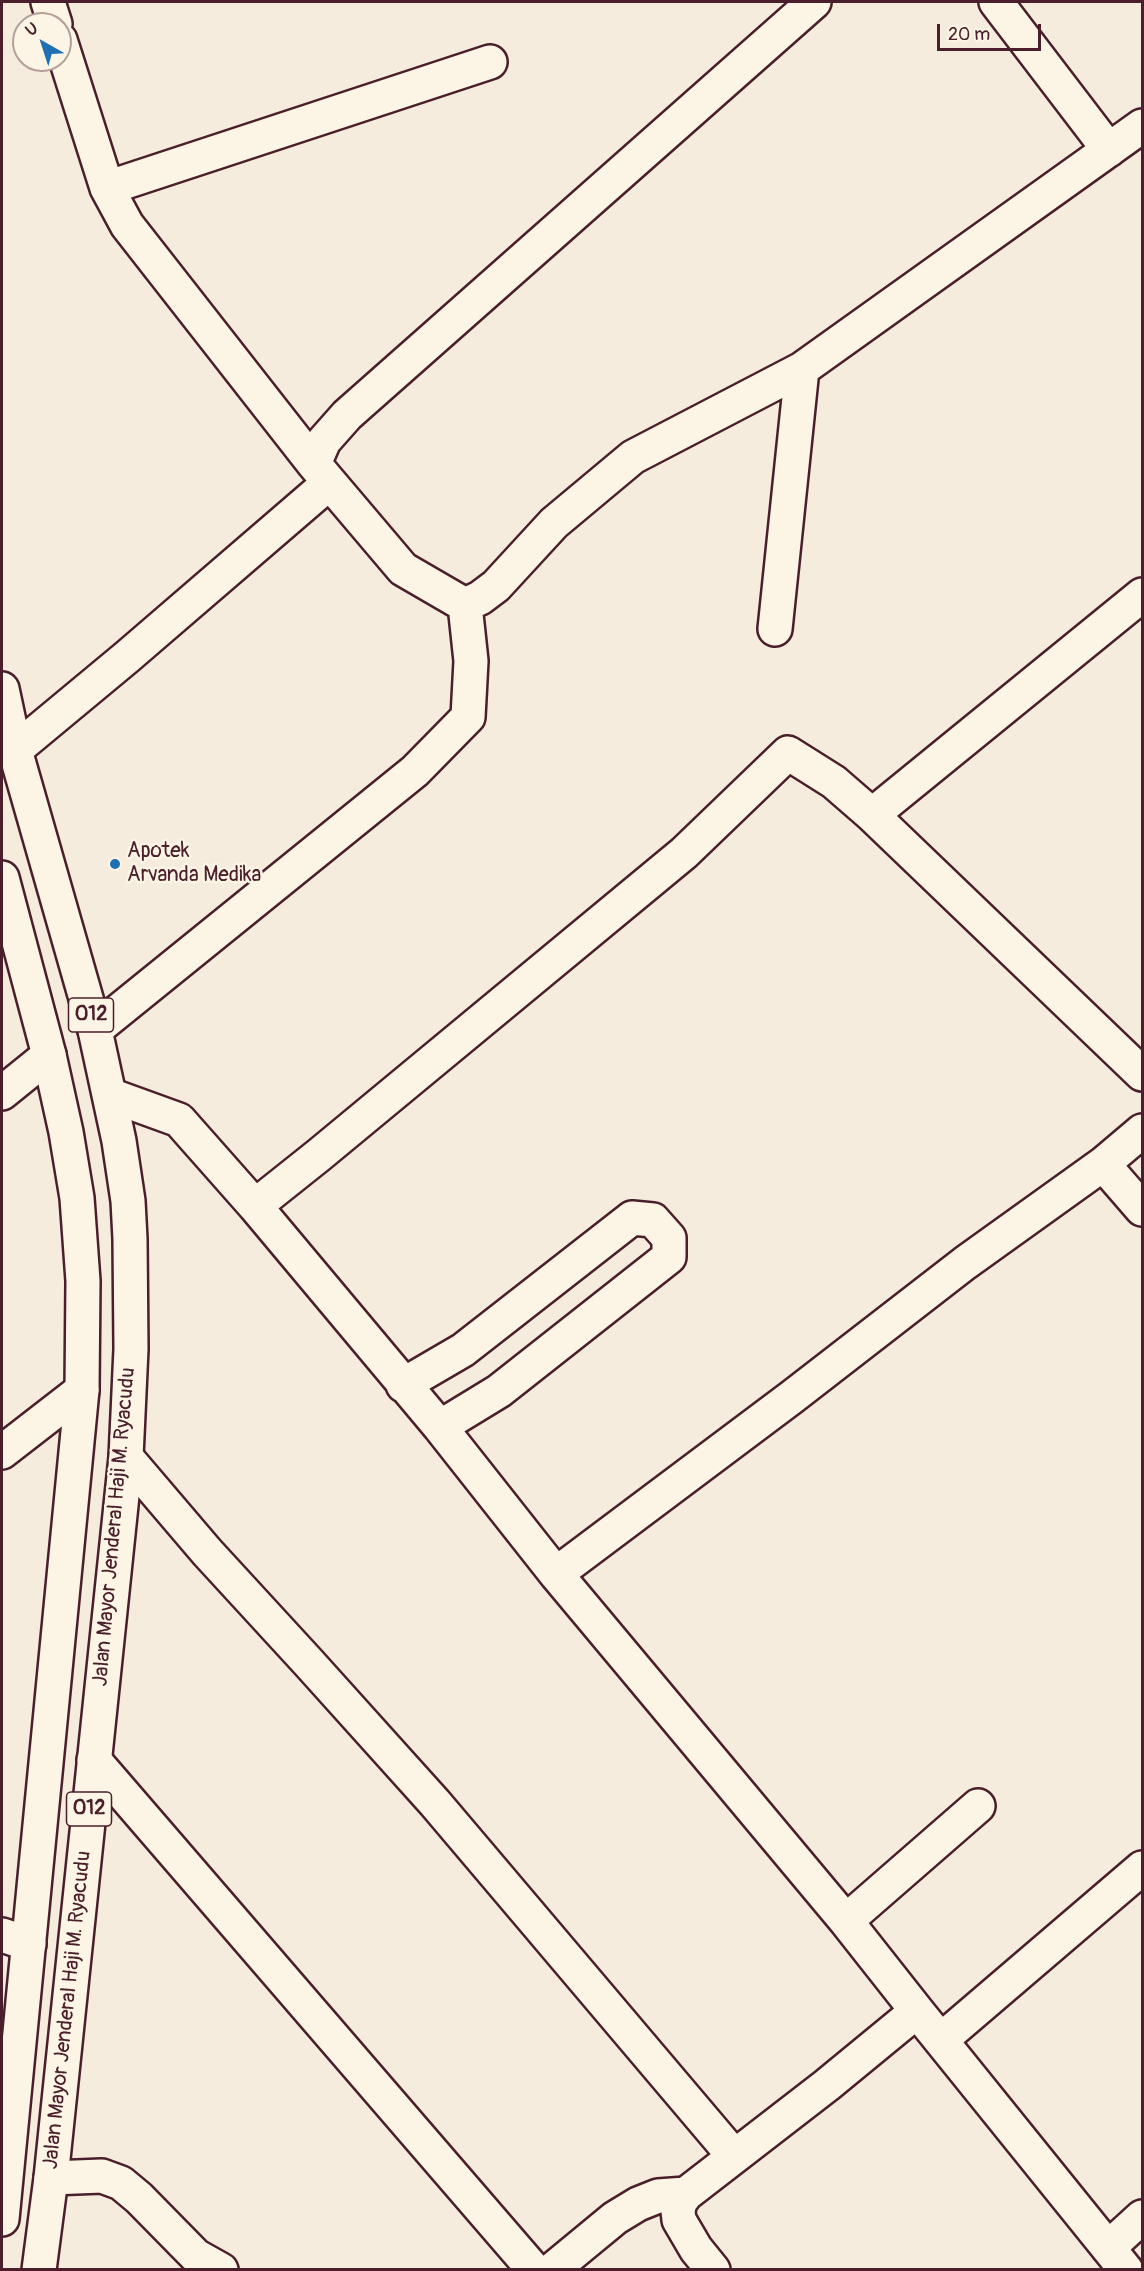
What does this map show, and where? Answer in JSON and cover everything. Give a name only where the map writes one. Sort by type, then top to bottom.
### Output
[{"type":"street","points":[[15,750],[127,657],[321,474],[324,441],[347,415],[814,2]]},
{"type":"street","points":[[996,2],[1109,150]]},
{"type":"street","points":[[107,188],[490,62]]},
{"type":"street","points":[[70,72],[107,188],[127,225],[321,474],[403,569],[465,606]]},
{"type":"street","points":[[465,606],[496,586],[554,523],[633,457],[802,369],[1143,126]]},
{"type":"street","points":[[775,629],[802,369]]},
{"type":"street","points":[[872,815],[1143,594]]},
{"type":"street","points":[[95,1030],[415,771],[468,717],[471,661],[465,606]]},
{"type":"street","name":"Jalan Mayor Jenderal Haji M. Ryacudu","points":[[2,689],[15,750],[95,1030],[110,1095],[126,1191],[130,1239],[131,1349],[126,1457],[51,2178],[39,2270]]},
{"type":"street","points":[[255,1206],[320,1155],[684,853],[788,753],[834,782],[872,815],[1143,1074]]},
{"type":"street","name":"012","points":[[2,878],[50,1055],[66,1132],[77,1198],[83,1281],[82,1390],[15,1940],[2,2219]]},
{"type":"street","points":[[2,1093],[50,1055]]},
{"type":"street","points":[[110,1095],[179,1120],[255,1206],[440,1427],[556,1574],[846,1921],[1117,2259],[1143,2217]]},
{"type":"street","points":[[556,1574],[792,1397],[965,1263],[1103,1164],[1143,1131]]},
{"type":"street","points":[[1103,1164],[1143,1209]]},
{"type":"street","points":[[403,1385],[463,1350],[632,1218],[652,1220],[669,1238],[669,1257],[499,1391],[440,1427]]},
{"type":"street","points":[[2,1452],[82,1390]]},
{"type":"street","points":[[126,1457],[207,1552],[435,1803],[734,2157]]},
{"type":"street","points":[[94,1760],[534,2270]]},
{"type":"street","points":[[846,1921],[978,1806]]},
{"type":"street","points":[[941,2040],[1143,1868]]},
{"type":"street","points":[[713,2270],[690,2239],[680,2220],[678,2211],[680,2202],[686,2194],[827,2085],[916,2011]]},
{"type":"street","points":[[51,2178],[102,2176],[121,2183],[139,2198],[196,2256],[220,2270]]},
{"type":"street","points":[[552,2270],[615,2218],[638,2204],[658,2196],[686,2194]]},
{"type":"place","name":"Apotek Arvanda Medika","points":[[115,864]]}]
